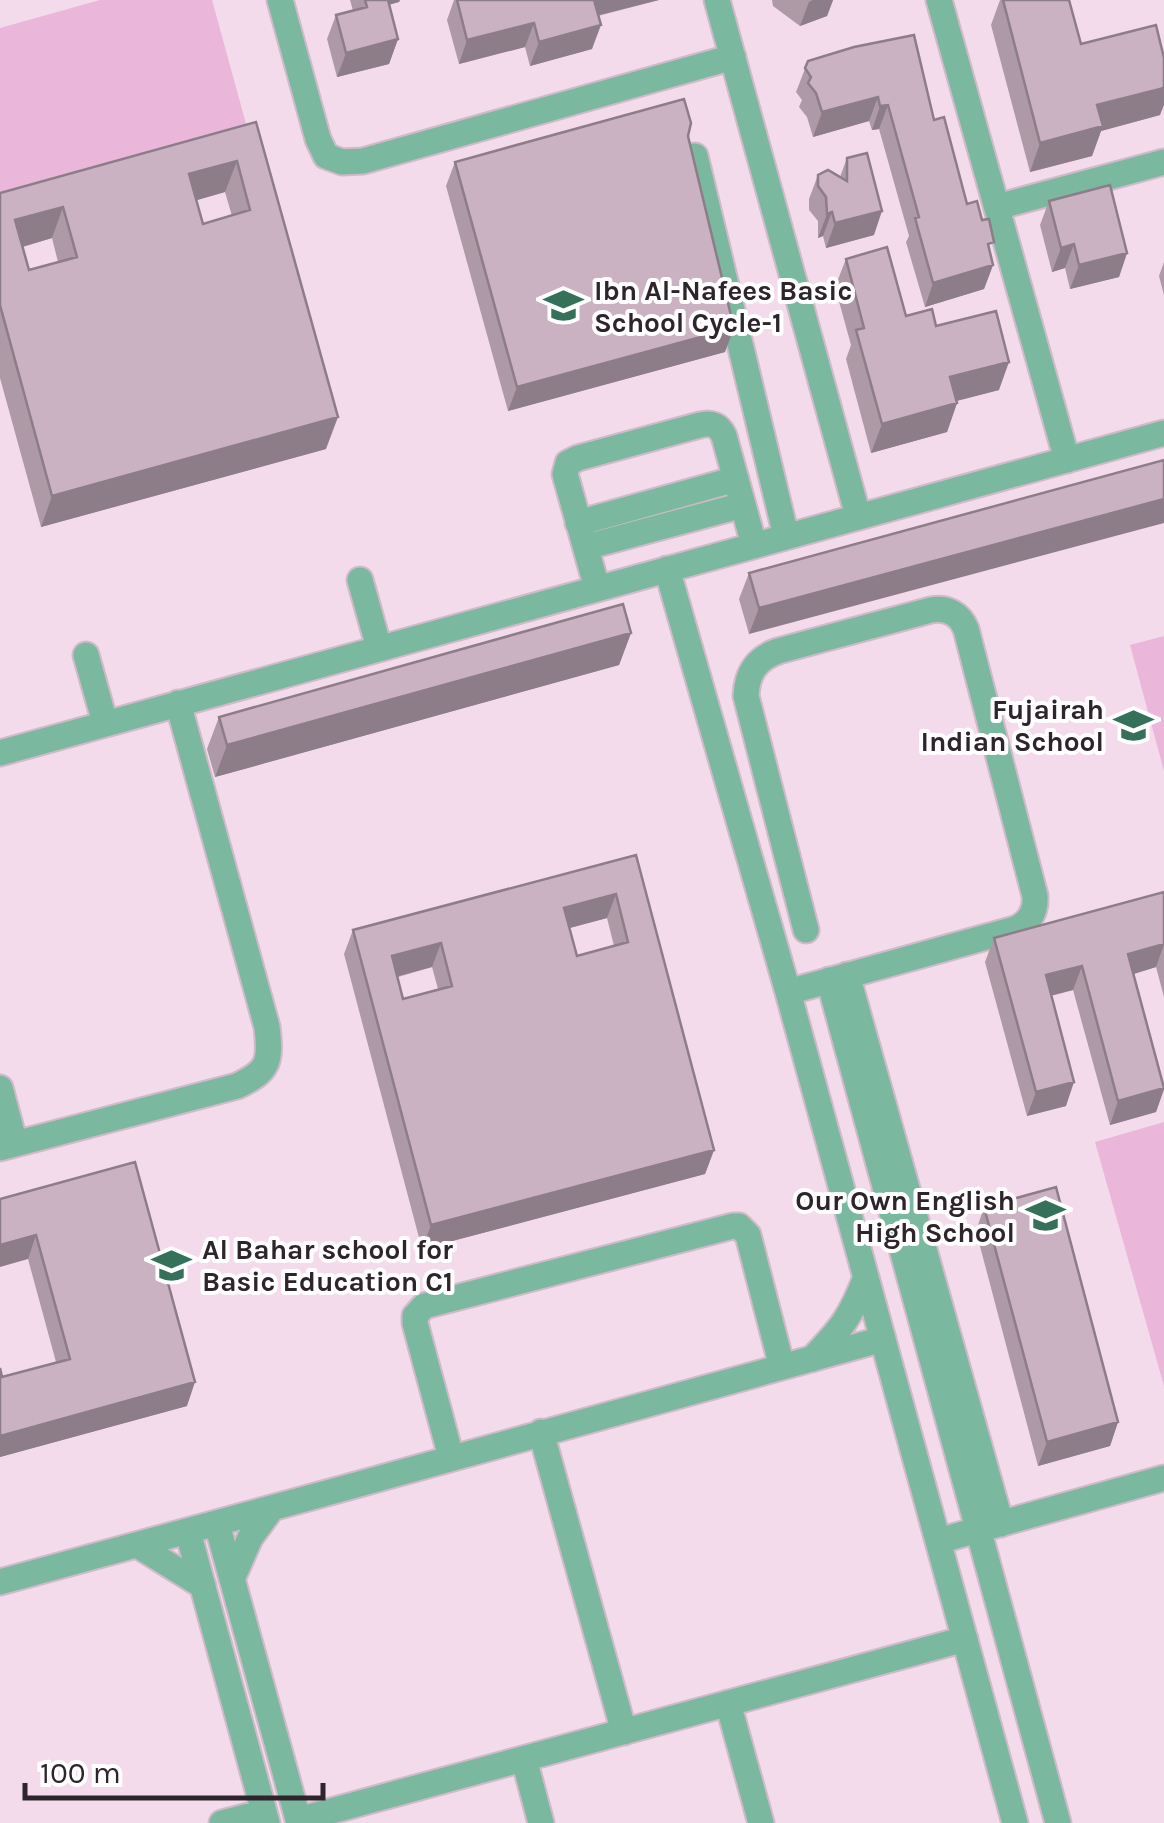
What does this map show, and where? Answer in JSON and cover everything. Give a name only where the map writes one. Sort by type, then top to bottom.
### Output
[{"type":"street","points":[[280,0],[318,139],[326,156],[342,162],[362,160],[733,57]]},
{"type":"street","points":[[718,0],[858,516]]},
{"type":"street","points":[[939,0],[1066,460]]},
{"type":"street","points":[[695,156],[786,536]]},
{"type":"street","points":[[996,207],[1164,162]]},
{"type":"street","points":[[597,588],[564,474],[568,463],[578,458],[700,425],[717,426],[724,436],[754,545]]},
{"type":"street","points":[[0,752],[1164,433]]},
{"type":"street","points":[[582,535],[736,479]]},
{"type":"street","points":[[582,535],[743,505]]},
{"type":"street","points":[[667,569],[788,992],[1012,1812],[1049,1790]]},
{"type":"street","points":[[360,580],[380,648]]},
{"type":"street","points":[[788,992],[1015,929],[1034,910],[1035,896],[966,630],[953,613],[938,609],[778,650],[757,662],[750,672],[746,696],[806,930]]},
{"type":"street","points":[[86,656],[105,724]]},
{"type":"street","points":[[0,1088],[8,1146],[237,1086],[258,1075],[268,1058],[267,1027],[178,703]]},
{"type":"street","points":[[710,719],[750,710]]},
{"type":"street","points":[[838,978],[990,1527],[1010,1644],[1058,1823]]},
{"type":"street","points":[[839,1180],[890,1166]]},
{"type":"street","points":[[451,1457],[415,1323],[415,1316],[424,1306],[739,1226],[748,1235],[782,1367]]},
{"type":"street","points":[[812,1359],[843,1327],[866,1276]]},
{"type":"street","points":[[0,1582],[883,1339]]},
{"type":"street","points":[[812,1359],[859,1360],[885,1374],[900,1400]]},
{"type":"street","points":[[541,1432],[624,1732]]},
{"type":"street","points":[[938,1542],[1164,1478]]},
{"type":"street","points":[[232,1579],[250,1538],[272,1508]]},
{"type":"street","points":[[218,1524],[298,1822],[728,1703],[967,1648],[1010,1644]]},
{"type":"street","points":[[188,1532],[266,1817],[222,1823]]},
{"type":"street","points":[[136,1545],[202,1586]]},
{"type":"street","points":[[728,1703],[760,1823]]},
{"type":"street","points":[[993,1741],[1033,1730]]},
{"type":"street","points":[[524,1759],[541,1823]]},
{"type":"shaded area","points":[[100,0],[212,0],[248,131],[0,200],[0,28]]},
{"type":"shaded area","points":[[1164,636],[1164,771],[1130,645]]},
{"type":"shaded area","points":[[1164,1122],[1164,1386],[1095,1142]]},
{"type":"building","points":[[365,0],[388,0],[398,39],[346,53],[336,15],[367,7]]},
{"type":"building","points":[[457,0],[594,0],[601,25],[539,42],[534,23],[467,40]]},
{"type":"building","points":[[1003,0],[1069,0],[1081,44],[1156,25],[1164,58],[1164,88],[1097,105],[1103,126],[1040,143]]},
{"type":"building","points":[[914,35],[934,120],[944,117],[967,204],[977,201],[982,220],[989,219],[994,242],[988,244],[993,265],[933,283],[888,105],[880,106],[878,97],[822,112],[805,68],[808,61],[854,47]]},
{"type":"building","points":[[684,99],[691,123],[688,136],[734,328],[517,387],[455,162]]},
{"type":"building","points":[[256,122],[338,417],[52,496],[0,305],[0,193]],"holes":[[[237,161],[250,210],[203,224],[189,174]],[[63,207],[77,257],[29,270],[15,220]]]},
{"type":"building","points":[[867,153],[882,211],[835,223],[832,212],[827,214],[818,175],[828,170],[847,181],[847,158]]},
{"type":"building","points":[[1110,185],[1127,253],[1079,265],[1074,244],[1061,248],[1049,201]]},
{"type":"building","points":[[887,247],[906,316],[932,309],[936,326],[996,311],[1009,362],[950,377],[957,403],[882,424],[856,330],[864,328],[846,259]]},
{"type":"building","points":[[1164,460],[1164,499],[759,608],[749,573]]},
{"type":"building","points":[[623,604],[631,633],[227,745],[219,717]]},
{"type":"building","points":[[636,855],[714,1150],[431,1225],[353,930]],"holes":[[[616,894],[628,942],[577,956],[564,908]],[[441,943],[452,986],[403,999],[392,956]]]},
{"type":"building","points":[[1164,892],[1164,944],[1128,954],[1164,1088],[1118,1101],[1082,966],[1046,975],[1074,1082],[1036,1092],[994,938]]},
{"type":"building","points":[[135,1162],[195,1382],[0,1436],[0,1368],[2,1377],[70,1359],[36,1235],[0,1245],[0,1199]]},
{"type":"building","points":[[1056,1187],[1118,1422],[1047,1442],[984,1207]]},
{"type":"place","name":"Ibn Al-Nafees Basic School Cycle-1","points":[[564,306]]},
{"type":"place","name":"Fujairah Indian School","points":[[1134,725]]},
{"type":"place","name":"Our Own English High School","points":[[1045,1216]]},
{"type":"place","name":"Al Bahar school for Basic Education C1","points":[[172,1265]]}]
